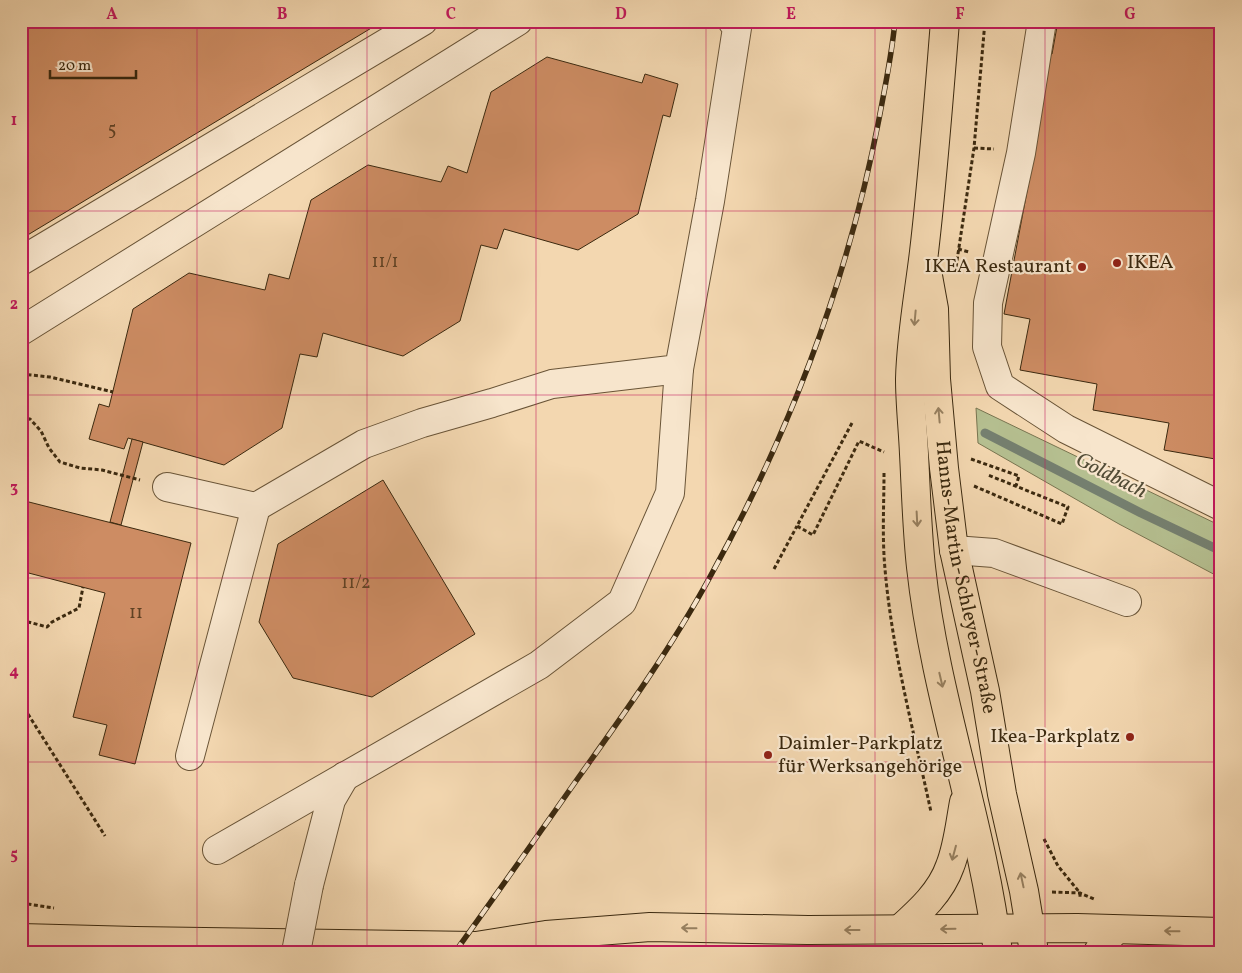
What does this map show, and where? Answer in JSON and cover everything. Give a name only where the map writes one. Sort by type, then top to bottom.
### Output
[{"type":"main road","name":"Hanns-Martin-Schleyer-Straße","points":[[945,21],[939,108],[924,252],[915,311],[910,378],[918,524],[921,570],[935,652],[966,788],[996,940]]},
{"type":"main road","name":"Hanns-Martin-Schleyer-Straße","points":[[924,252],[934,310],[936,379],[954,550],[985,691],[1002,794],[1014,843],[1033,940]]},
{"type":"main road","points":[[900,930],[921,910],[942,883],[950,866],[959,833],[966,788]]},
{"type":"main road","points":[[476,946],[546,935],[650,927],[900,930],[996,940],[1033,940],[1116,930],[1221,932]]},
{"type":"main road","points":[[1098,952],[1104,942],[1116,930]]},
{"type":"main road","points":[[21,938],[476,946],[530,952]]},
{"type":"street","points":[[21,261],[423,21]]},
{"type":"street","points":[[21,331],[518,21]]},
{"type":"street","points":[[217,850],[539,665],[622,602],[670,493],[679,369],[710,201],[737,28],[732,21]]},
{"type":"street","points":[[1042,21],[1021,153],[988,303],[987,348],[1000,386],[1066,429],[1221,506]]},
{"type":"street","points":[[167,488],[256,507],[364,444],[422,423],[552,384],[679,369]]},
{"type":"street","points":[[190,756],[256,507]]},
{"type":"street","points":[[954,550],[994,553],[1127,602]]},
{"type":"street","points":[[296,952],[331,800],[345,776]]},
{"type":"path","points":[[955,268],[974,148],[985,21]]},
{"type":"path","points":[[974,148],[1001,150]]},
{"type":"path","points":[[21,374],[50,377],[113,392]]},
{"type":"path","points":[[21,418],[30,419],[41,431],[49,448],[60,462],[80,468],[102,470],[167,488]]},
{"type":"path","points":[[774,569],[852,423]]},
{"type":"path","points":[[797,526],[813,535],[859,441],[884,451],[884,460]]},
{"type":"path","points":[[981,462],[1019,476],[1016,486]]},
{"type":"path","points":[[884,468],[883,526],[885,569],[893,632],[932,815]]},
{"type":"path","points":[[966,483],[1062,524],[1068,507],[988,475]]},
{"type":"path","points":[[21,620],[47,627],[52,622],[79,608],[83,587]]},
{"type":"path","points":[[21,703],[105,836]]},
{"type":"path","points":[[1041,834],[1058,866],[1080,892]]},
{"type":"green space","points":[[976,408],[1221,526],[1221,578],[1119,524],[978,443]]},
{"type":"building","points":[[21,21],[383,21],[21,239]]},
{"type":"building","name":"IKEA","points":[[1058,21],[1221,21],[1221,460],[1164,450],[1169,423],[1093,410],[1097,384],[1020,370],[1030,319],[1004,314],[1033,159],[1041,52],[1052,54]]},
{"type":"building","points":[[547,57],[642,83],[645,74],[678,84],[670,117],[663,115],[638,214],[578,250],[504,229],[497,249],[481,245],[460,321],[403,356],[323,333],[317,357],[300,354],[282,428],[224,465],[128,438],[124,449],[89,439],[99,404],[109,407],[133,309],[189,273],[265,290],[269,274],[289,279],[311,200],[368,165],[441,182],[448,166],[467,173],[491,92]]},
{"type":"building","points":[[132,439],[143,442],[121,525],[110,522]]},
{"type":"building","points":[[383,480],[475,634],[372,697],[293,678],[259,622],[278,544]]},
{"type":"building","points":[[21,500],[191,543],[135,764],[99,755],[107,725],[73,717],[105,593],[21,571]]},
{"type":"waterway","name":"Goldbach","points":[[985,433],[1141,513],[1221,551]]},
{"type":"railway","points":[[455,952],[612,731],[664,654],[711,575],[740,521],[766,466],[813,354],[851,238],[879,119],[895,21]]},
{"type":"place","name":"IKEA","points":[[1117,263]]},
{"type":"place","name":"IKEA Restaurant","points":[[1082,267]]},
{"type":"place","name":"Ikea-Parkplatz","points":[[1130,737]]},
{"type":"place","name":"Daimler-Parkplatz für Werksangehörige","points":[[768,755]]}]
